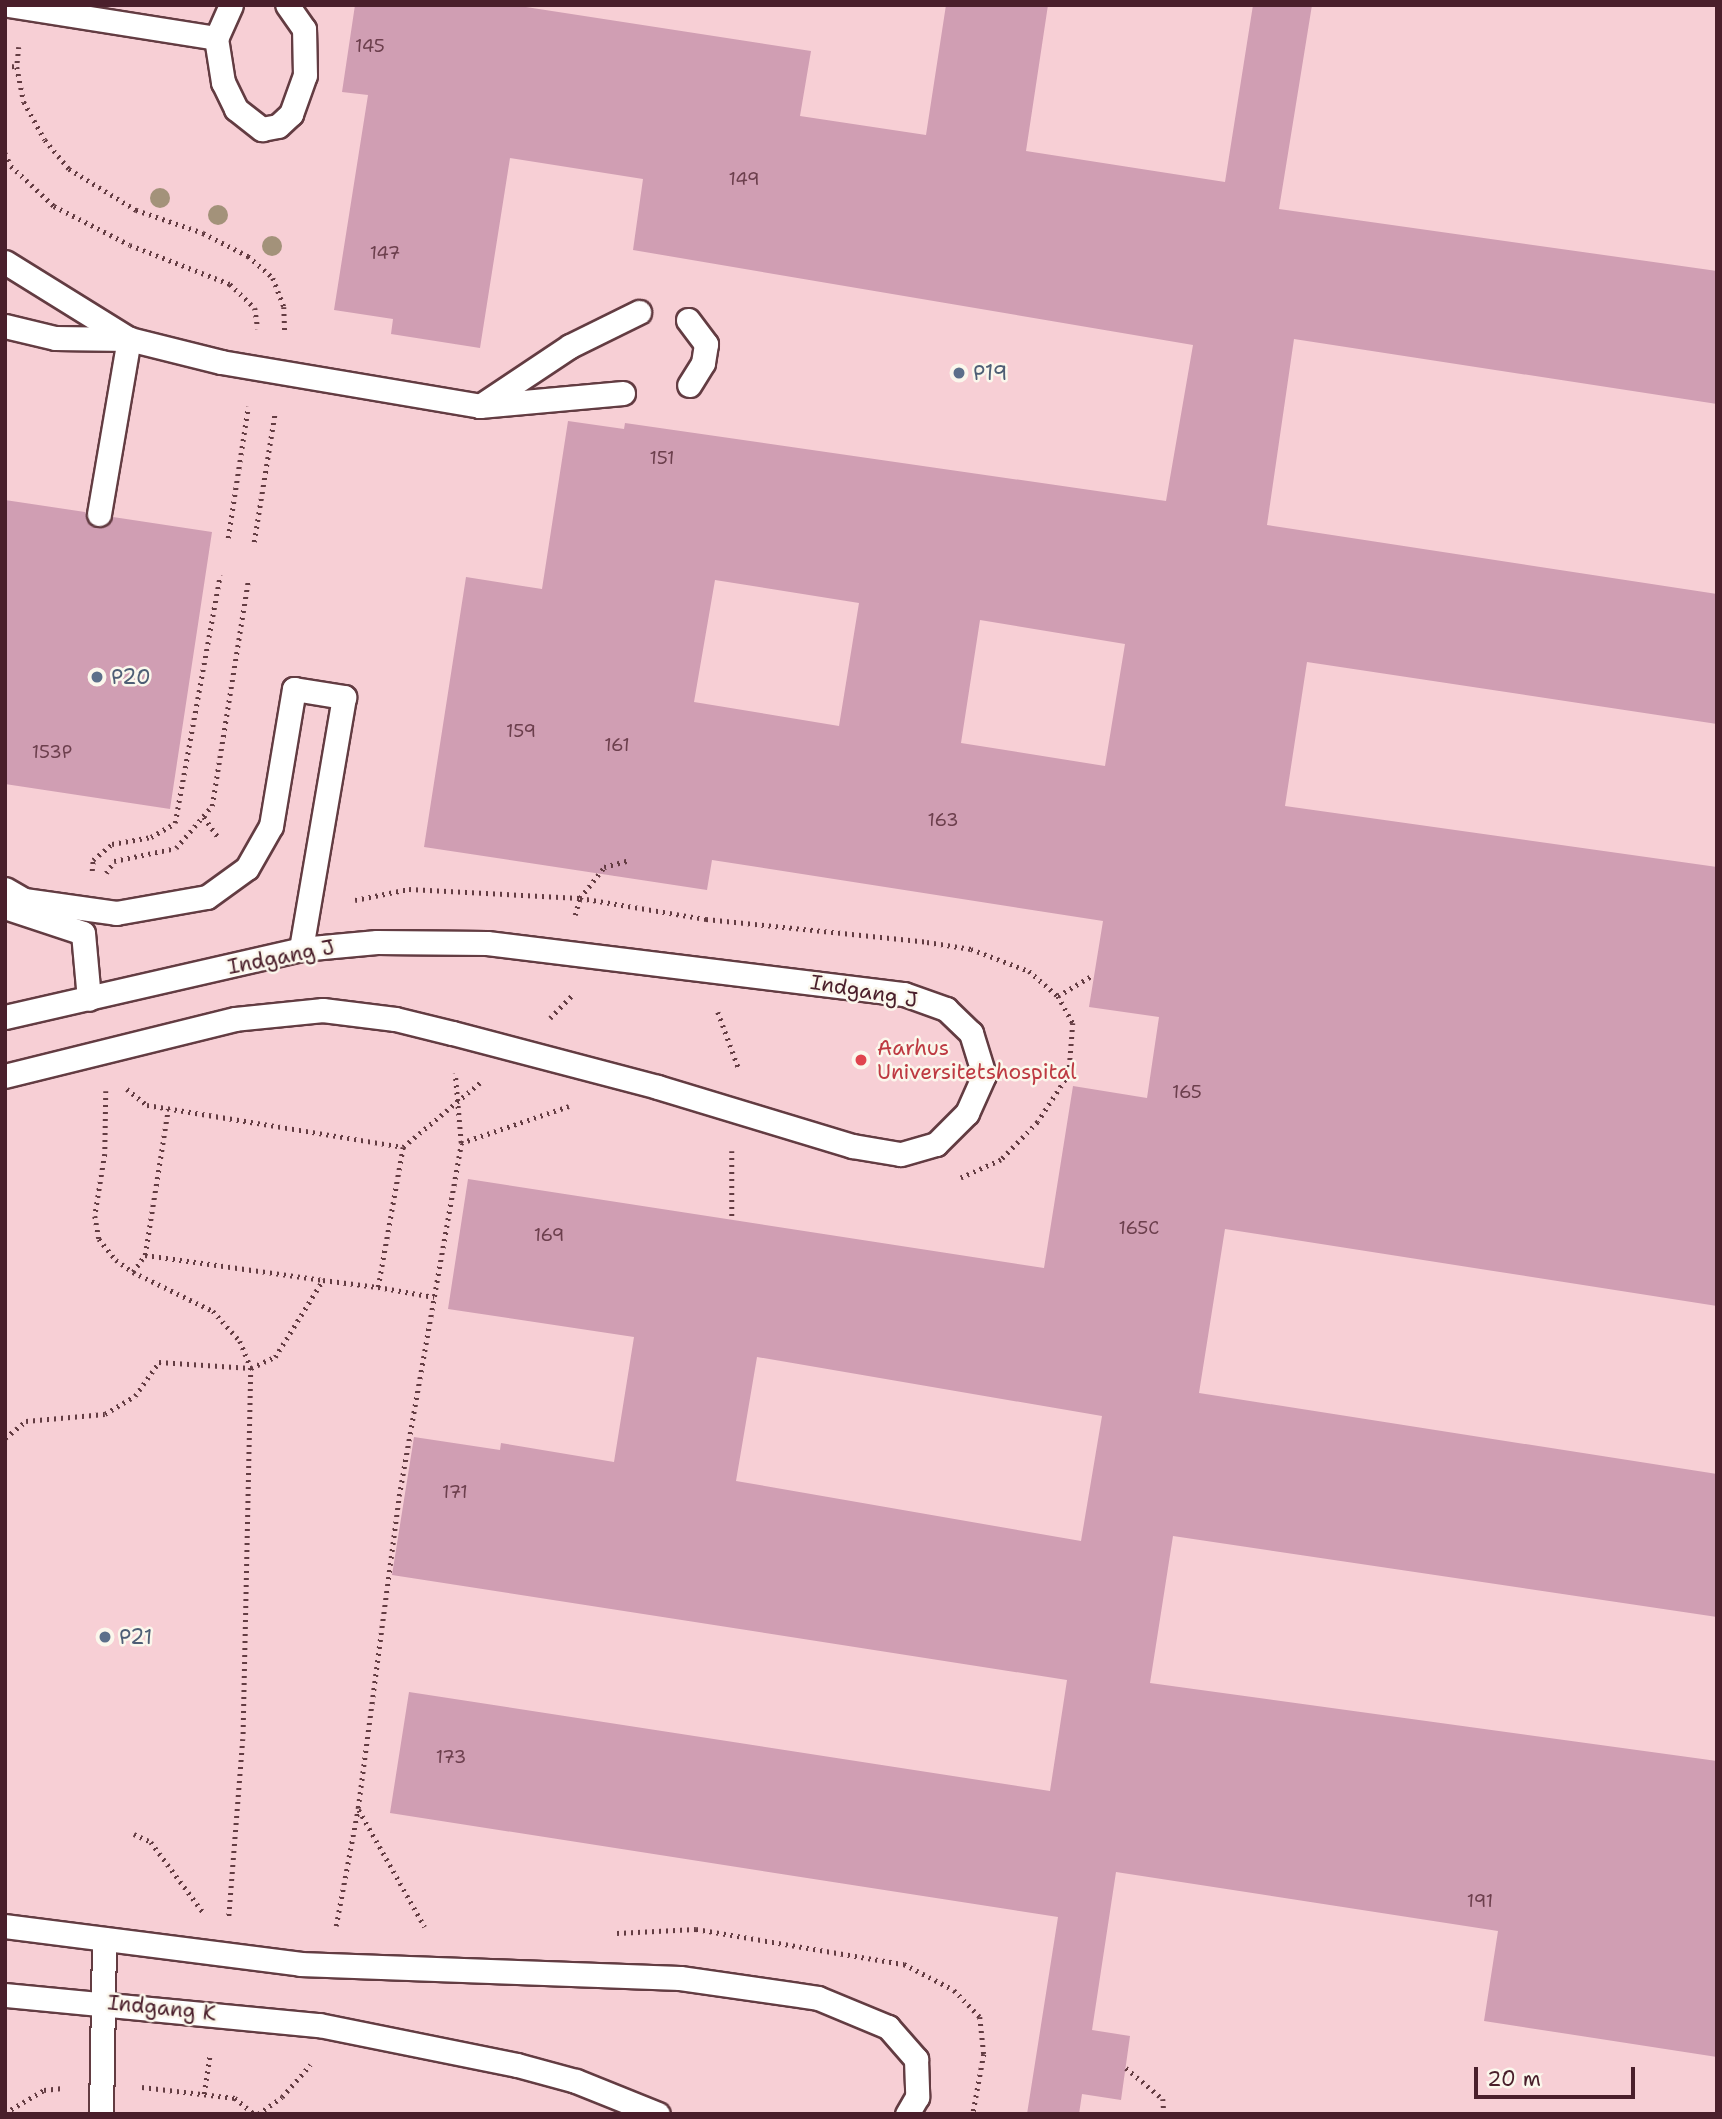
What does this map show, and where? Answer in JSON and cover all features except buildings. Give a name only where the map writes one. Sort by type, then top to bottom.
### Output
[{"type":"lane","points":[[231,5],[216,37],[223,82],[236,109],[262,129],[278,126],[295,105],[305,75],[304,29],[287,5]]},
{"type":"lane","points":[[16,7],[216,37]]},
{"type":"lane","points":[[5,262],[129,339]]},
{"type":"lane","points":[[480,406],[570,346],[639,312]]},
{"type":"lane","points":[[688,320],[706,344],[703,363],[689,385]]},
{"type":"lane","points":[[5,326],[55,338],[129,339],[281,371],[480,406],[623,393]]},
{"type":"lane","points":[[99,514],[129,339]]},
{"type":"lane","points":[[5,889],[24,900],[110,912],[207,897],[247,868],[271,826],[294,690],[344,697],[301,949]]},
{"type":"lane","points":[[5,907],[83,933],[89,999]]},
{"type":"lane","name":"Indgang J","points":[[5,1017],[301,949],[377,943],[487,943],[904,994],[946,1009],[971,1033],[984,1075],[967,1113],[936,1144],[900,1154],[852,1146],[518,1049],[395,1019],[323,1010],[235,1019],[5,1076]]},
{"type":"lane","points":[[5,1926],[222,1955],[329,1966],[680,1978],[818,1998],[888,2027],[916,2059],[917,2097],[907,2114]]},
{"type":"lane","points":[[100,2114],[104,1939]]},
{"type":"lane","name":"Indgang K","points":[[5,1995],[104,2002],[319,2025],[517,2065],[576,2081],[658,2114]]},
{"type":"path","points":[[16,7],[17,67],[24,102],[45,140],[69,169],[136,210],[203,233],[248,256],[273,278],[284,307],[281,371],[254,542]]},
{"type":"path","points":[[5,65],[17,67]]},
{"type":"path","points":[[86,910],[93,860],[112,844],[151,837],[175,822],[220,575]]},
{"type":"path","points":[[110,912],[106,867],[114,861],[176,848],[212,806],[248,582]]},
{"type":"path","points":[[562,952],[580,898],[604,867],[627,861]]},
{"type":"path","points":[[308,911],[409,889],[580,898],[730,922],[971,949],[1029,971],[1058,996],[1073,1023],[1069,1074],[1038,1122],[1001,1160],[956,1180]]},
{"type":"path","points":[[730,922],[718,1013],[758,1119]]},
{"type":"path","points":[[378,1287],[403,1147],[518,1049],[610,958]]},
{"type":"path","points":[[1058,996],[1093,975]]},
{"type":"path","points":[[329,1966],[358,1808],[399,1496],[461,1143],[452,1033]]},
{"type":"path","points":[[116,1047],[106,1087],[105,1154],[94,1216],[99,1239],[116,1261],[133,1272],[213,1311],[240,1341],[251,1368],[239,1831],[222,1955]]},
{"type":"path","points":[[116,1047],[131,1089],[147,1105],[403,1147]]},
{"type":"path","points":[[106,1087],[131,1089]]},
{"type":"path","points":[[461,1143],[582,1101]]},
{"type":"path","points":[[133,1272],[145,1255],[168,1109]]},
{"type":"path","points":[[719,1146],[743,1153]]},
{"type":"path","points":[[732,1150],[732,1220]]},
{"type":"path","points":[[145,1255],[434,1297]]},
{"type":"path","points":[[5,1438],[26,1421],[105,1414],[135,1396],[159,1362],[251,1368],[275,1357],[323,1280]]},
{"type":"path","points":[[358,1808],[427,1931]]},
{"type":"path","points":[[134,1834],[151,1842],[207,1918]]},
{"type":"path","points":[[204,2094],[216,2013]]},
{"type":"path","points":[[258,2114],[282,2097],[312,2063],[319,2025]]},
{"type":"path","points":[[1126,2068],[1163,2099],[1164,2114]]},
{"type":"shaded area","name":"Aarhus Universitetshospital","points":[[5,5],[1717,5],[1717,2114],[5,2114]]},
{"type":"place","name":"P19","points":[[959,373]]},
{"type":"place","name":"P20","points":[[97,677]]},
{"type":"place","name":"Aarhus Universitetshospital","points":[[861,1060]]},
{"type":"place","name":"P21","points":[[105,1637]]}]
